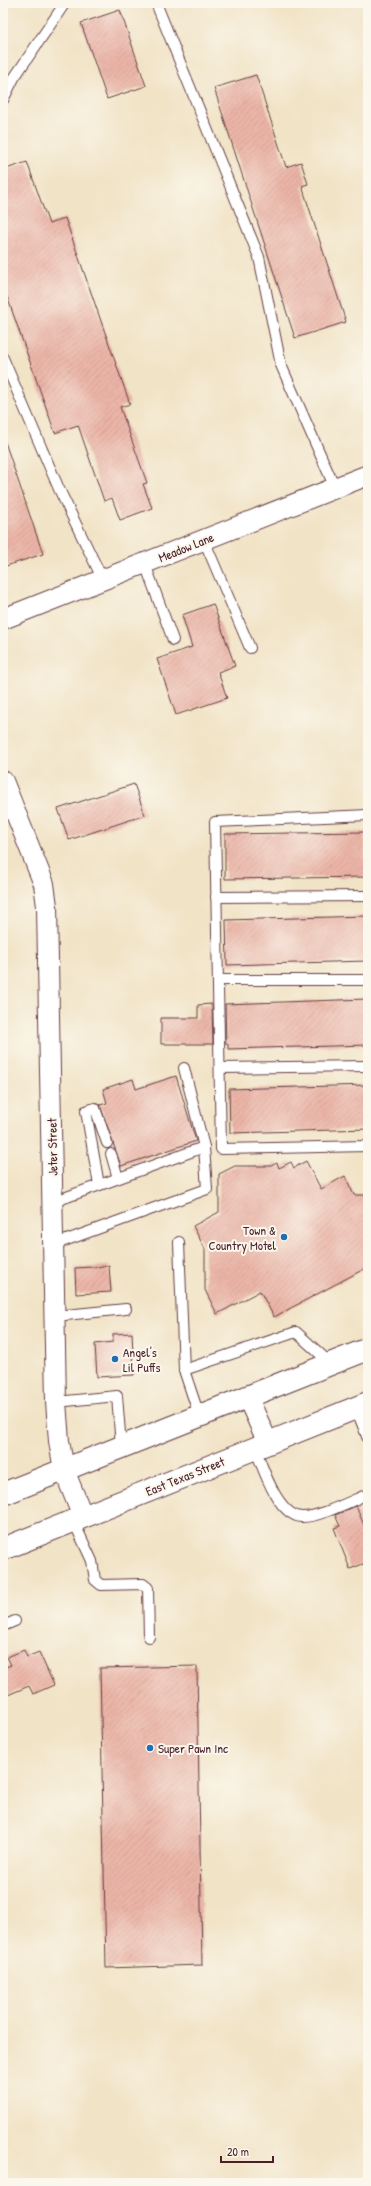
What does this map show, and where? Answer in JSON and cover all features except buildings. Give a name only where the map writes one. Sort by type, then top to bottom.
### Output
[{"type":"main road","points":[[3,1494],[246,1396],[368,1349]]},
{"type":"main road","name":"East Texas Street","points":[[3,1549],[362,1406]]},
{"type":"street","name":"Meadow Lane","points":[[3,619],[145,564],[368,474]]},
{"type":"street","name":"Jeter Street","points":[[3,781],[44,884],[47,906],[56,1402],[59,1441],[64,1470],[78,1518]]},
{"type":"street","points":[[246,1396],[262,1446]]},
{"type":"lane","points":[[3,100],[14,78],[65,3]]},
{"type":"lane","points":[[156,3],[259,257],[281,364],[335,488]]},
{"type":"lane","points":[[3,358],[59,489],[103,580]]},
{"type":"lane","points":[[204,540],[250,648]]},
{"type":"lane","points":[[145,564],[173,640]]},
{"type":"lane","points":[[368,815],[215,822],[221,1149],[368,1146]]},
{"type":"lane","points":[[216,898],[368,896]]},
{"type":"lane","points":[[218,980],[368,980]]},
{"type":"lane","points":[[220,1068],[368,1066]]},
{"type":"lane","points":[[53,1245],[207,1190],[204,1147],[184,1068]]},
{"type":"lane","points":[[99,1185],[86,1111],[95,1108],[107,1143]]},
{"type":"lane","points":[[53,1202],[204,1147]]},
{"type":"lane","points":[[111,1154],[118,1178]]},
{"type":"lane","points":[[179,1242],[184,1370],[199,1415]]},
{"type":"lane","points":[[55,1316],[126,1309]]},
{"type":"lane","points":[[184,1370],[296,1332],[330,1363]]},
{"type":"lane","points":[[56,1402],[117,1396],[121,1446]]},
{"type":"lane","points":[[362,1406],[368,1440]]},
{"type":"lane","points":[[262,1446],[273,1491],[282,1505],[291,1513],[301,1517],[313,1515],[368,1494]]},
{"type":"lane","points":[[78,1518],[92,1561],[95,1580],[101,1585],[143,1584],[148,1588],[149,1637]]},
{"type":"lane","points":[[3,1626],[16,1621]]},
{"type":"place","name":"Town & Country Motel","points":[[284,1237]]},
{"type":"place","name":"Angel's Lil Puffs","points":[[115,1359]]},
{"type":"place","name":"Super Pawn Inc","points":[[150,1748]]}]
